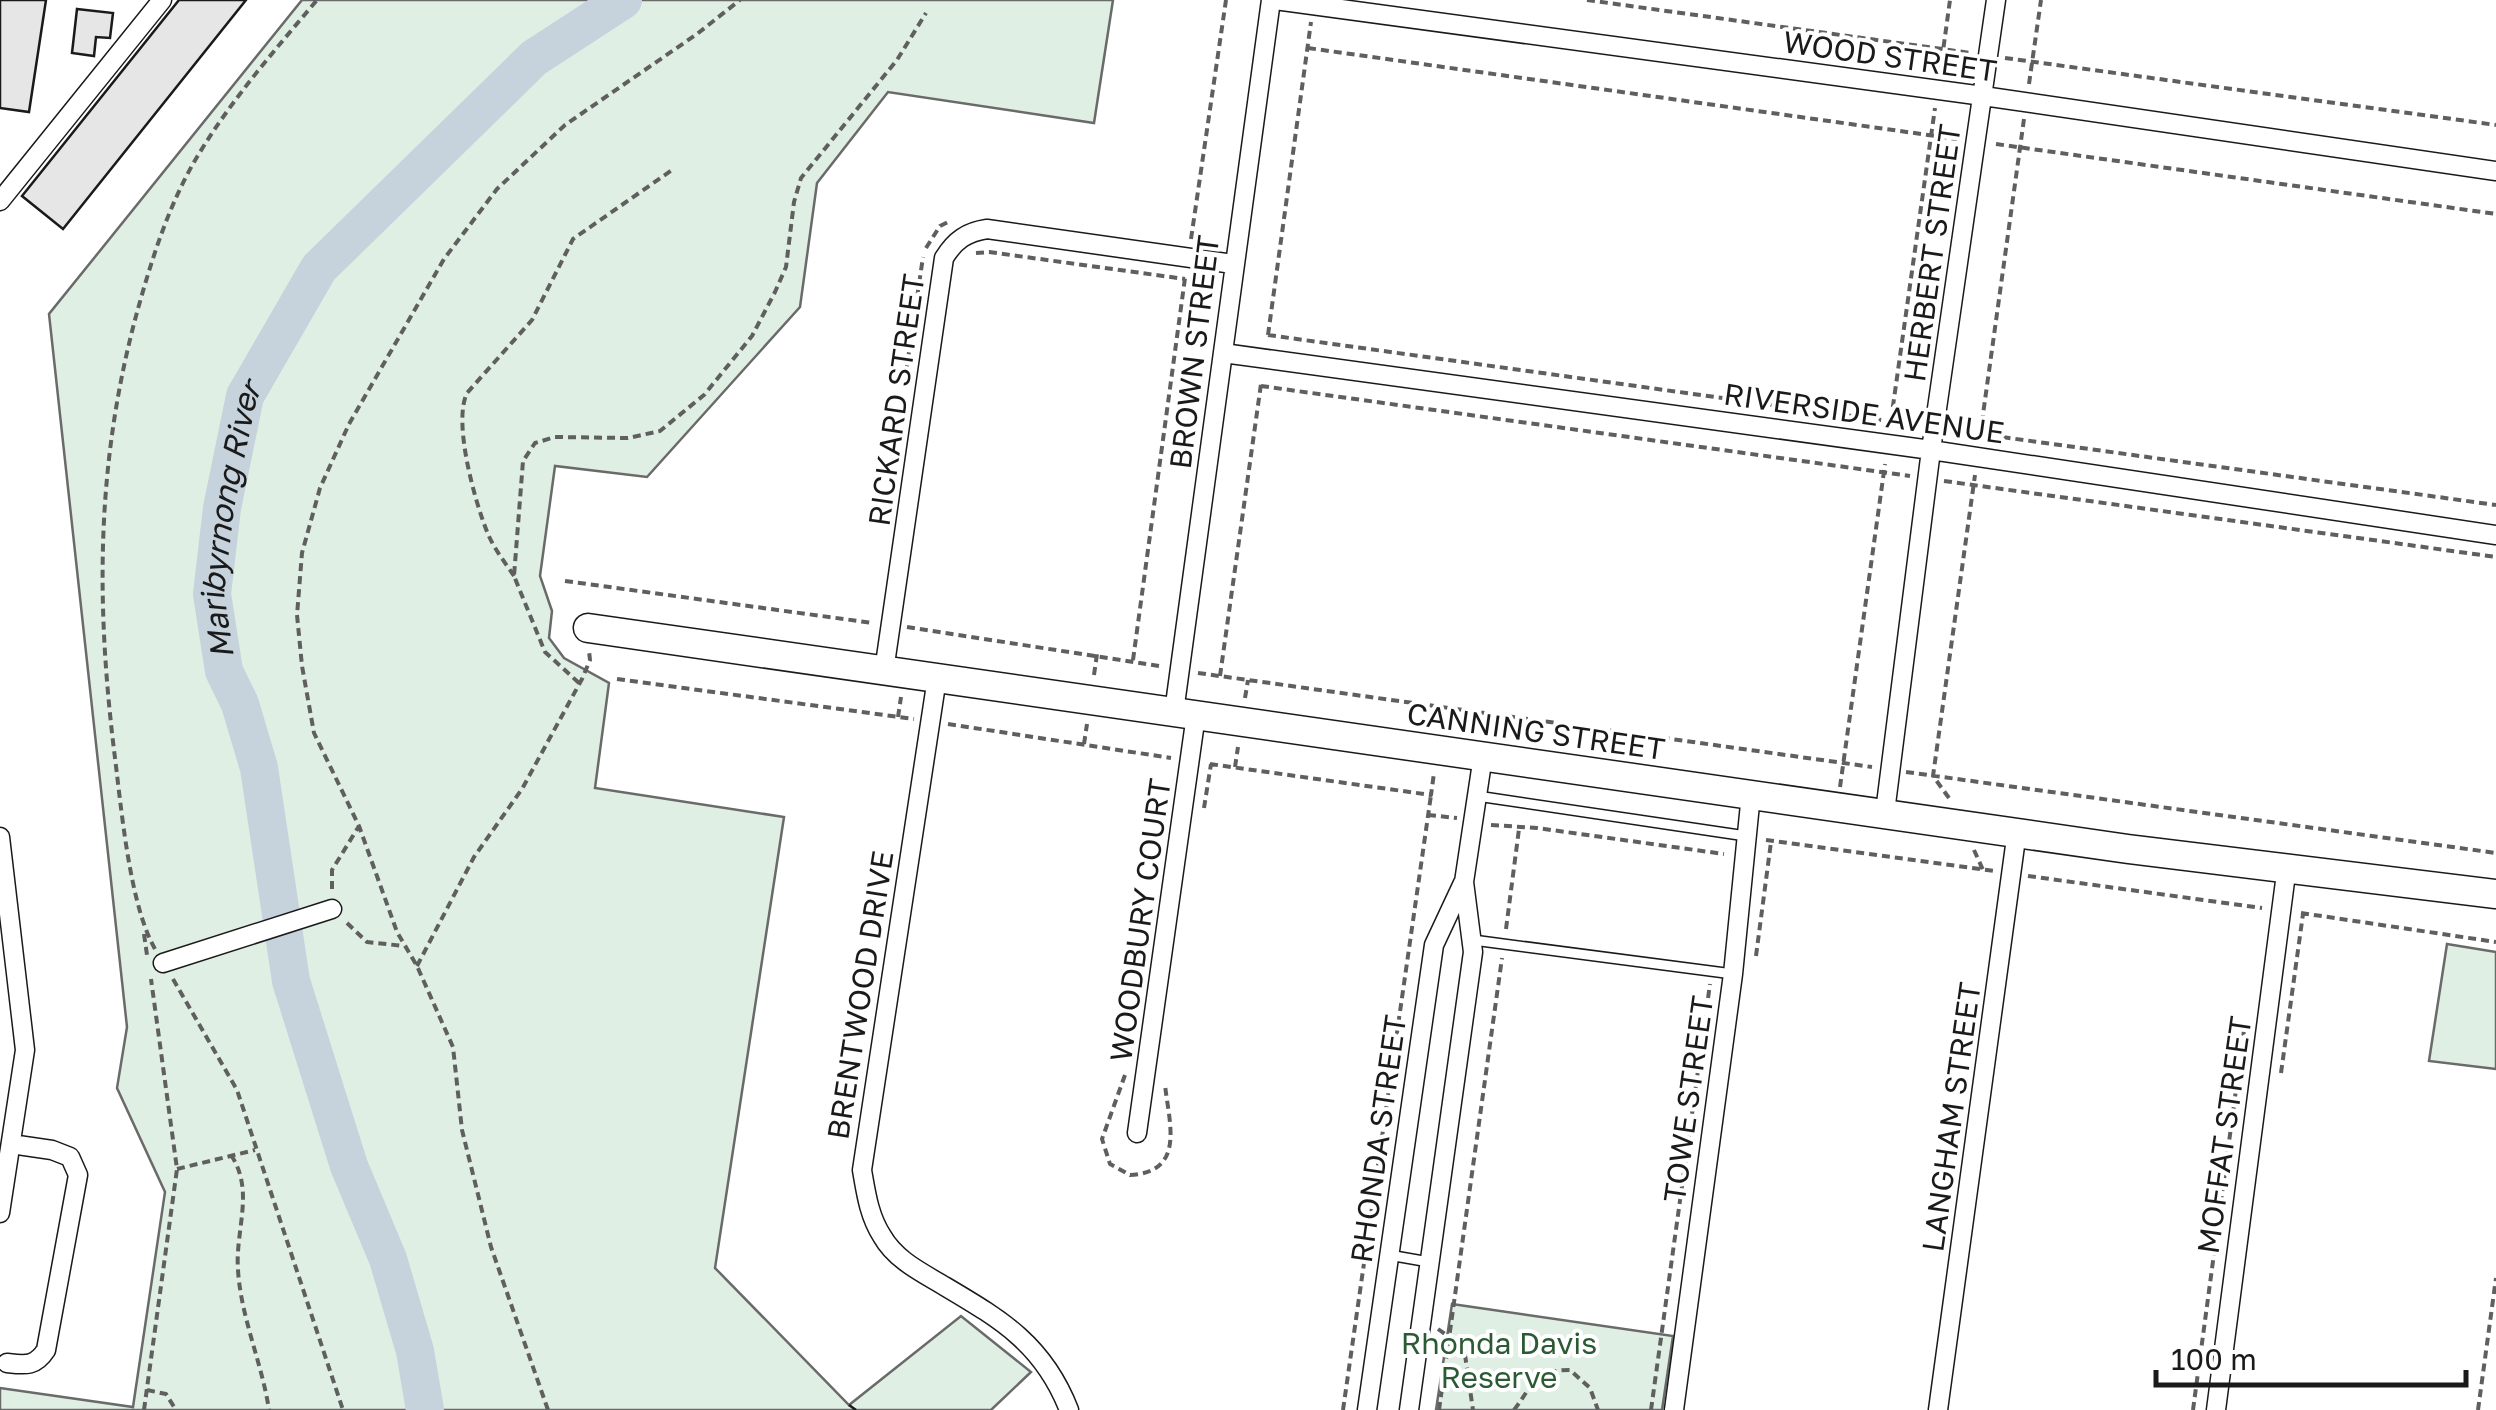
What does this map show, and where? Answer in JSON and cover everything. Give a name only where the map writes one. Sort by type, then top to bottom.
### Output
[{"type":"street","points":[[0,201],[162,0]]},
{"type":"street","name":"WOOD STREET","points":[[1273,0],[1983,96],[2496,171]]},
{"type":"street","name":"BROWN STREET","points":[[1185,713],[1180,670],[1233,264],[1273,0]]},
{"type":"street","name":"HERBERT STREET","points":[[1885,812],[1934,428],[1996,0]]},
{"type":"street","name":"RICKARD STREET","points":[[885,671],[944,258],[950,248],[959,238],[988,229],[1233,264]]},
{"type":"street","name":"RIVERSIDE AVENUE","points":[[1223,353],[1931,450],[2496,534]]},
{"type":"street","name":"CANNING STREET","points":[[588,628],[2128,849],[2286,866],[2489,895]]},
{"type":"street","name":"BRENTWOOD DRIVE","points":[[937,678],[862,1170],[869,1207],[882,1238],[906,1264],[1004,1322],[1035,1350],[1058,1382],[1069,1410]]},
{"type":"street","name":"WOODBURY COURT","points":[[1137,1133],[1190,761],[1185,713]]},
{"type":"street","name":"RHONDA STREET","points":[[1409,1410],[1473,952],[1464,882],[1483,756]]},
{"type":"street","name":"TOWE STREET","points":[[1674,1410],[1733,974],[1751,794]]},
{"type":"street","name":"LANGHAM STREET","points":[[1938,1410],[2018,831]]},
{"type":"street","points":[[0,837],[24,1050],[0,1213]]},
{"type":"street","name":"MOFFAT STREET","points":[[2216,1410],[2286,866]]},
{"type":"street","name":"RHONDA STREET","points":[[1367,1410],[1434,945],[1464,882]]},
{"type":"street","points":[[163,963],[332,909]]},
{"type":"street","points":[[7,1363],[30,1366],[46,1350],[78,1175],[70,1158],[52,1150],[11,1144]]},
{"type":"lane","points":[[1476,796],[1746,836]]},
{"type":"lane","points":[[1472,940],[1733,974]]},
{"type":"lane","points":[[1389,1255],[1429,1262]]},
{"type":"path","points":[[144,1410],[177,1169],[143,928],[119,792],[101,599],[102,516],[111,428],[130,338],[170,211],[217,126],[317,0]]},
{"type":"path","points":[[548,1410],[491,1246],[462,1130],[453,1047],[405,946],[358,826],[314,733],[297,615],[302,553],[320,488],[349,424],[444,259],[497,189],[565,125],[740,0]]},
{"type":"path","points":[[1188,260],[1226,0]]},
{"type":"path","points":[[1587,0],[2496,125]]},
{"type":"path","points":[[1838,806],[1950,0]]},
{"type":"path","points":[[514,576],[521,472],[535,444],[555,437],[641,436],[660,431],[704,395],[752,336],[786,267],[801,178],[888,72],[926,13]]},
{"type":"path","points":[[1308,48],[2496,214]]},
{"type":"path","points":[[580,683],[549,659],[514,576],[486,530],[464,446],[462,404],[467,393],[532,320],[573,239],[672,170]]},
{"type":"path","points":[[903,394],[922,261],[934,235],[950,221]]},
{"type":"path","points":[[967,259],[989,252],[1185,280],[1133,660]]},
{"type":"path","points":[[1268,335],[2496,505]]},
{"type":"path","points":[[1261,386],[2496,557]]},
{"type":"path","points":[[565,580],[2496,854]]},
{"type":"path","points":[[871,622],[898,717]]},
{"type":"path","points":[[417,966],[474,857],[522,789],[580,683],[590,660],[588,628]]},
{"type":"path","points":[[616,679],[1431,795]]},
{"type":"path","points":[[1343,1410],[1438,750]]},
{"type":"path","points":[[1428,815],[1728,854]]},
{"type":"path","points":[[358,826],[332,870],[332,909],[366,942],[405,946]]},
{"type":"path","points":[[1439,1410],[1519,829]]},
{"type":"path","points":[[1746,836],[2496,942]]},
{"type":"path","points":[[143,928],[236,1090],[343,1410]]},
{"type":"path","points":[[1652,1410],[1712,971]]},
{"type":"path","points":[[2193,1410],[2245,1024]]},
{"type":"path","points":[[177,1169],[256,1149]]},
{"type":"path","points":[[231,1155],[242,1171],[244,1189],[238,1270],[269,1410]]},
{"type":"path","points":[[2478,1410],[2496,1278]]},
{"type":"path","points":[[1422,1317],[1464,1348],[1473,1410]]},
{"type":"path","points":[[1514,1410],[1537,1376],[1554,1370],[1570,1370],[1590,1388],[1598,1410]]},
{"type":"path","points":[[147,1390],[166,1394],[176,1410]]},
{"type":"green space","points":[[302,0],[1113,0],[1094,123],[888,92],[817,183],[800,307],[647,477],[555,466],[540,576],[552,611],[549,638],[564,658],[609,683],[595,788],[784,817],[715,1268],[849,1405],[961,1316],[1031,1372],[991,1410],[0,1410],[0,1388],[133,1407],[165,1192],[117,1088],[127,1027],[49,314]]},
{"type":"green space","points":[[2447,944],[2496,952],[2496,1069],[2429,1061]]},
{"type":"green space","name":"Rhonda Davis Reserve","points":[[1452,1304],[1673,1336],[1662,1410],[1436,1410]]},
{"type":"building","points":[[0,0],[46,0],[29,112],[0,108]]},
{"type":"building","points":[[179,0],[246,0],[63,229],[22,196]]},
{"type":"building","points":[[77,9],[113,13],[110,38],[96,37],[94,56],[72,53]]},
{"type":"waterway","name":"Maribyrnong River","points":[[425,1410],[415,1351],[388,1259],[349,1166],[291,981],[259,768],[240,704],[224,671],[212,594],[222,508],[245,396],[319,268],[534,58],[623,0]]},
{"type":"fence","points":[[849,1405],[856,1410]]}]
